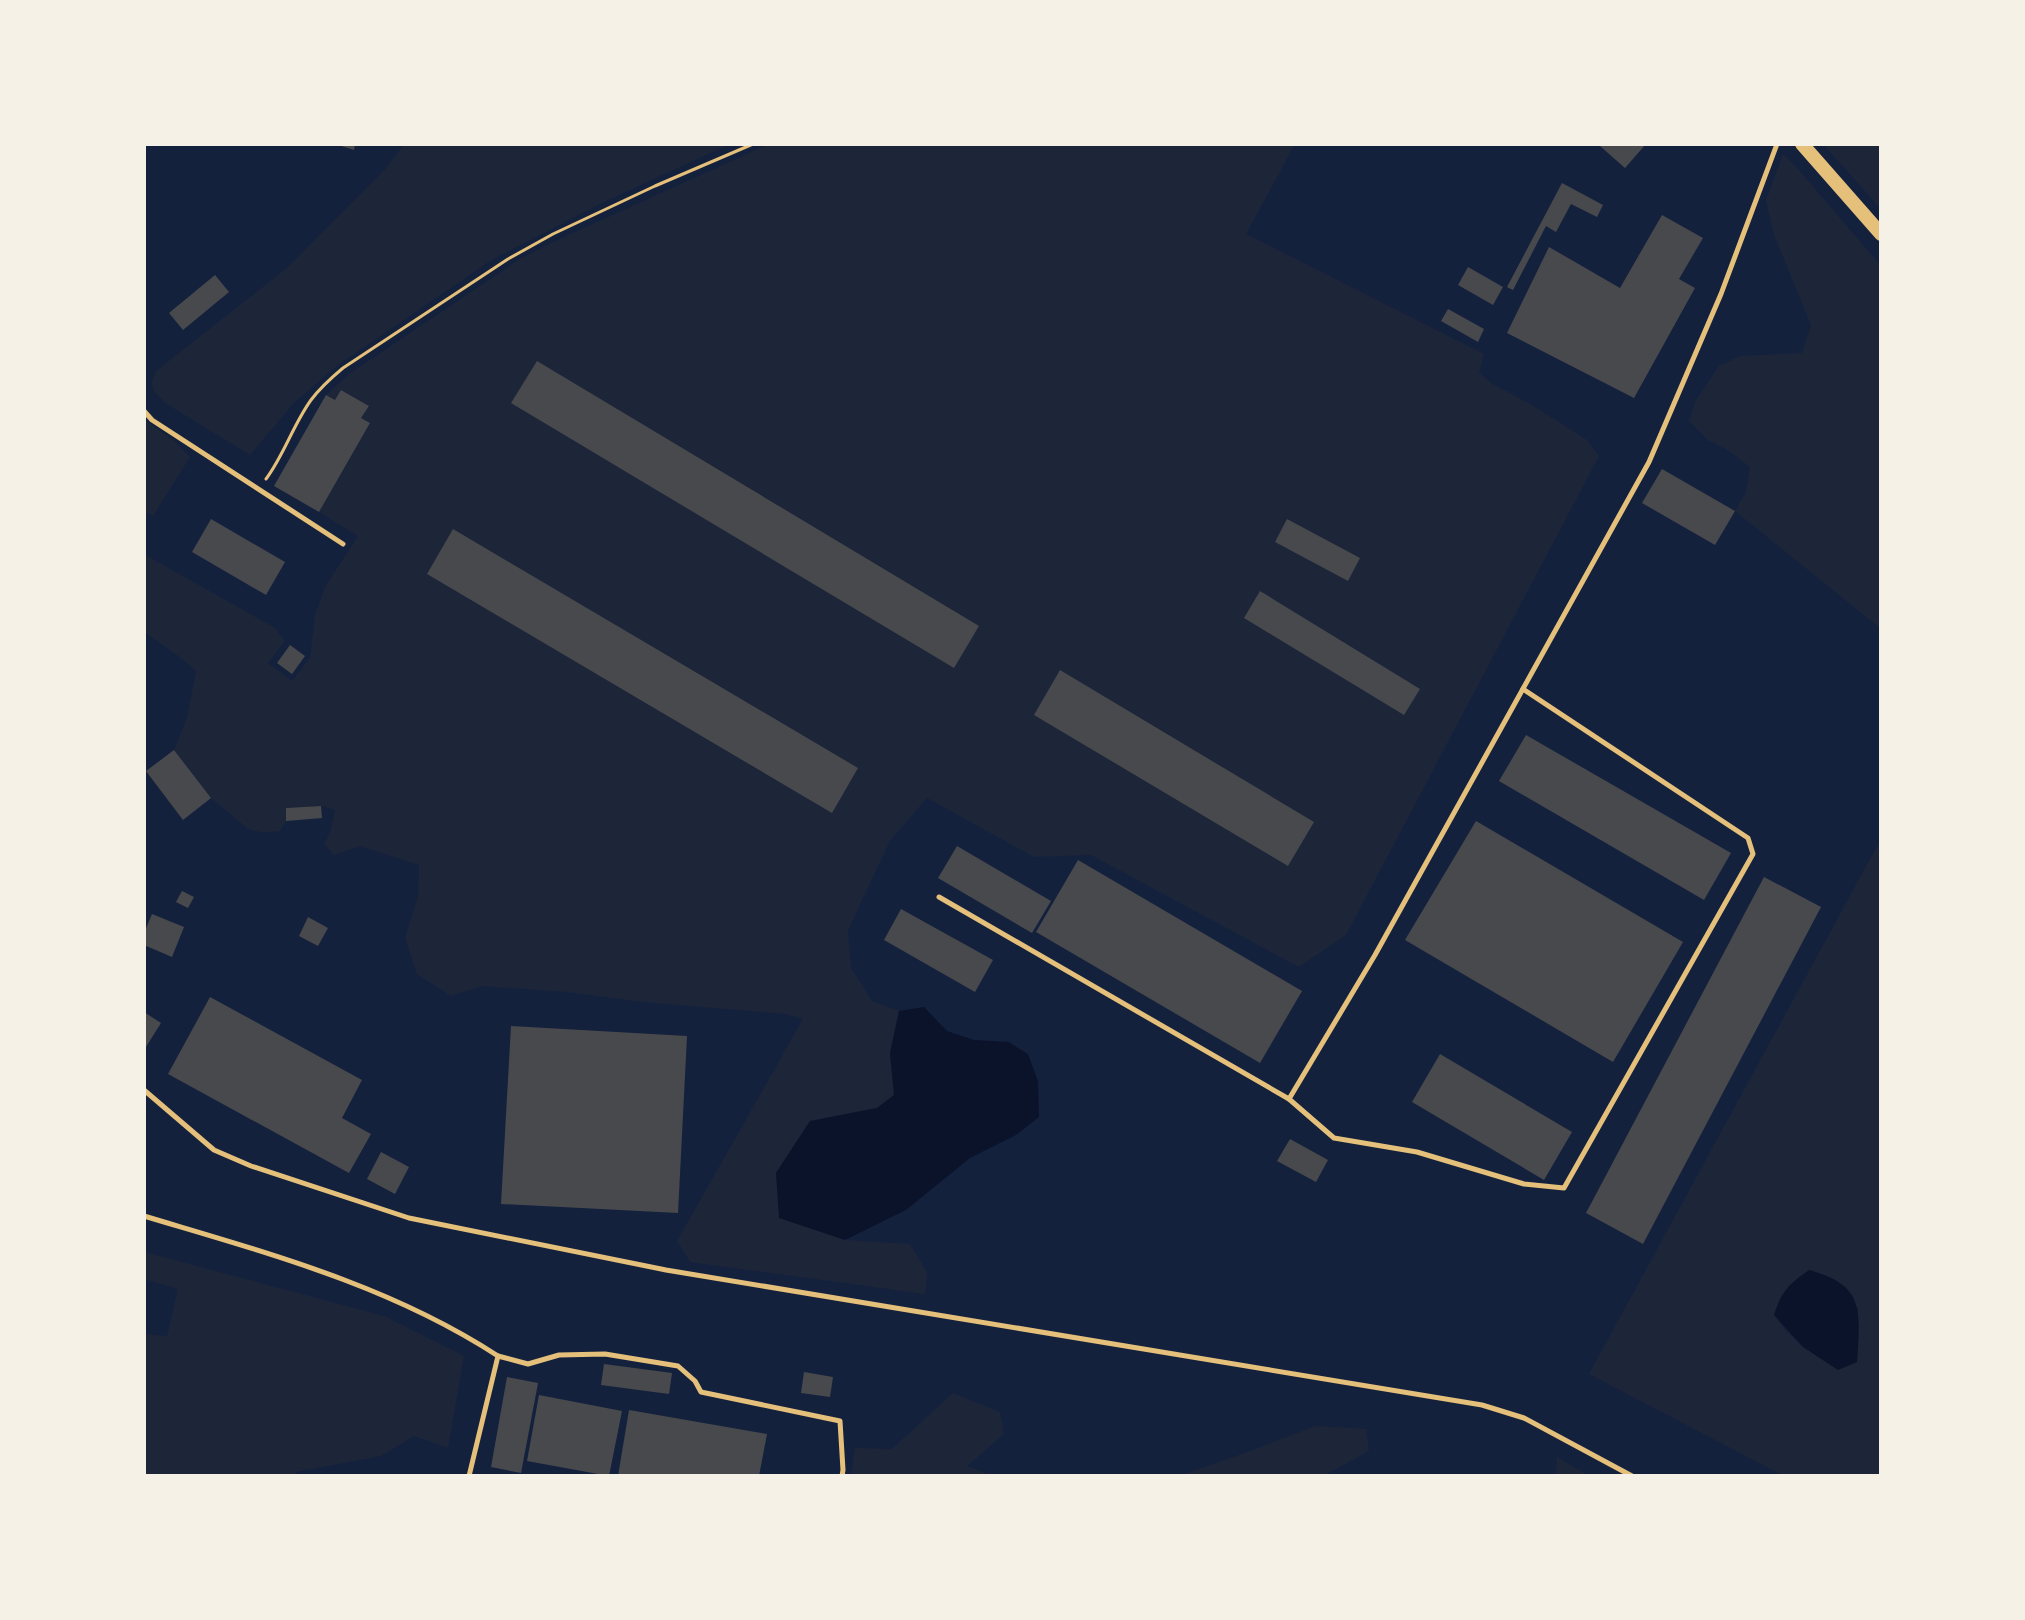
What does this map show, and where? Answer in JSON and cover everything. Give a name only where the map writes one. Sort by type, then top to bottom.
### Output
[{"type":"street","points":[[1802,144],[1881,234]]},
{"type":"lane","points":[[1289,1099],[1375,955],[1649,462],[1721,294],[1777,144]]},
{"type":"lane","points":[[144,411],[152,420],[343,544]]},
{"type":"lane","points":[[939,897],[1289,1099],[1334,1138],[1417,1152],[1524,1184],[1564,1188],[1753,854],[1748,838],[1523,689]]},
{"type":"lane","points":[[144,1090],[214,1150],[251,1166],[409,1218],[666,1270],[1482,1405],[1524,1418],[1632,1476]]},
{"type":"lane","points":[[144,1216],[310,1267],[400,1302],[498,1356],[528,1364],[559,1355],[605,1354],[678,1366],[695,1381],[701,1392],[840,1421],[842,1476]]},
{"type":"lane","points":[[469,1476],[498,1356]]},
{"type":"path","points":[[259,488],[274,469],[310,401],[343,368],[508,259],[553,234],[753,144]]},
{"type":"shaded area","points":[[404,144],[730,144],[602,203],[493,259],[338,365],[294,403],[250,455],[165,403],[151,384],[156,371],[287,268],[387,167]]},
{"type":"shaded area","points":[[769,144],[1295,144],[1246,234],[1484,354],[1479,373],[1587,440],[1599,456],[1346,935],[1299,967],[1091,855],[1034,857],[927,798],[890,841],[848,930],[851,968],[872,1001],[899,1011],[890,1053],[894,1095],[877,1108],[810,1121],[776,1173],[780,1218],[845,1240],[910,1244],[927,1272],[925,1294],[690,1262],[677,1241],[803,1019],[785,1014],[482,986],[451,996],[417,974],[405,938],[418,896],[419,865],[360,846],[334,855],[324,844],[335,810],[322,806],[286,808],[286,821],[280,831],[263,833],[248,829],[211,798],[174,750],[187,718],[196,671],[144,632],[144,554],[275,628],[285,641],[268,663],[292,681],[310,658],[315,615],[325,587],[358,536],[319,512],[370,424],[361,418],[369,406],[342,390],[335,400],[326,395],[349,374],[520,259]]},
{"type":"shaded area","points":[[1823,144],[1881,144],[1881,209]]},
{"type":"shaded area","points":[[1783,154],[1881,266],[1881,629],[1735,511],[1746,492],[1750,467],[1708,440],[1689,421],[1695,402],[1719,366],[1740,356],[1802,353],[1811,325],[1774,235],[1766,200]]},
{"type":"shaded area","points":[[144,419],[190,457],[153,516],[147,513],[144,517]]},
{"type":"shaded area","points":[[1881,839],[1881,1476],[1784,1476],[1589,1374]],"holes":[[[1858,1307],[1857,1362],[1803,1347],[1774,1315]]]},
{"type":"shaded area","points":[[924,1007],[947,1031],[974,1040],[1009,1042],[1028,1054],[1038,1081],[1039,1117],[1016,1135],[970,1158],[906,1210],[845,1240],[779,1218],[776,1173],[810,1121],[877,1108],[894,1095],[890,1053],[899,1011]]},
{"type":"shaded area","points":[[144,1252],[384,1316],[464,1356],[448,1448],[414,1436],[381,1456],[296,1472],[295,1476],[144,1476],[144,1334],[167,1336],[178,1289],[144,1279]]},
{"type":"shaded area","points":[[1809,1270],[1841,1284],[1856,1303],[1859,1329],[1857,1362],[1838,1370],[1803,1347],[1774,1315],[1787,1289]]},
{"type":"shaded area","points":[[953,1393],[1000,1412],[1004,1434],[967,1466],[993,1476],[851,1476],[855,1448],[892,1449]]},
{"type":"shaded area","points":[[1315,1426],[1366,1429],[1369,1451],[1323,1476],[1179,1476],[1253,1450]]},
{"type":"shaded area","points":[[1557,1457],[1589,1476],[1556,1476]]},
{"type":"building","points":[[335,144],[355,144],[354,150]]},
{"type":"building","points":[[1646,144],[1625,168],[1600,146]]},
{"type":"building","points":[[1562,183],[1603,205],[1597,217],[1571,204],[1556,232],[1546,226],[1513,290],[1507,287]]},
{"type":"building","points":[[1662,215],[1703,238],[1679,279],[1695,288],[1634,398],[1507,333],[1549,247],[1620,288]]},
{"type":"building","points":[[1468,267],[1503,287],[1493,305],[1458,285]]},
{"type":"building","points":[[215,275],[229,292],[183,330],[169,313]]},
{"type":"building","points":[[1448,309],[1484,329],[1478,342],[1441,321]]},
{"type":"building","points":[[537,361],[979,626],[954,668],[511,403]]},
{"type":"building","points":[[341,390],[369,406],[361,418],[370,423],[319,512],[274,486],[326,395],[335,400]]},
{"type":"building","points":[[1662,469],[1735,511],[1715,545],[1642,503]]},
{"type":"building","points":[[211,519],[285,562],[266,595],[192,552]]},
{"type":"building","points":[[1287,519],[1360,558],[1348,581],[1275,542]]},
{"type":"building","points":[[453,529],[858,768],[832,813],[427,574]]},
{"type":"building","points":[[1260,591],[1420,689],[1404,715],[1244,618]]},
{"type":"building","points":[[290,645],[305,656],[292,674],[277,663]]},
{"type":"building","points":[[1060,670],[1314,822],[1288,866],[1034,715]]},
{"type":"building","points":[[1526,735],[1731,853],[1704,900],[1499,781]]},
{"type":"building","points":[[174,750],[211,798],[183,820],[146,771]]},
{"type":"building","points":[[321,806],[322,818],[286,821],[286,808]]},
{"type":"building","points":[[1476,821],[1683,942],[1613,1062],[1405,940]]},
{"type":"building","points":[[957,846],[1051,901],[1032,933],[938,878]]},
{"type":"building","points":[[1078,860],[1302,991],[1260,1063],[1036,932]]},
{"type":"building","points":[[1764,877],[1821,907],[1643,1244],[1586,1213]]},
{"type":"building","points":[[182,891],[194,897],[188,908],[176,902]]},
{"type":"building","points":[[901,909],[993,960],[975,992],[884,940]]},
{"type":"building","points":[[152,914],[184,927],[172,957],[144,945],[144,933]]},
{"type":"building","points":[[308,917],[328,928],[318,946],[299,936]]},
{"type":"building","points":[[210,997],[362,1080],[342,1118],[371,1134],[349,1173],[168,1074]]},
{"type":"building","points":[[144,1012],[161,1023],[144,1050]]},
{"type":"building","points":[[511,1026],[687,1036],[678,1213],[501,1204]]},
{"type":"building","points":[[1440,1054],[1572,1132],[1544,1180],[1412,1102]]},
{"type":"building","points":[[1290,1139],[1328,1160],[1316,1182],[1277,1161]]},
{"type":"building","points":[[381,1152],[409,1167],[395,1194],[367,1179]]},
{"type":"building","points":[[604,1364],[672,1373],[669,1394],[601,1385]]},
{"type":"building","points":[[804,1372],[833,1377],[830,1397],[801,1393]]},
{"type":"building","points":[[507,1377],[538,1383],[521,1473],[491,1467]]},
{"type":"building","points":[[539,1395],[622,1411],[609,1476],[527,1461]]},
{"type":"building","points":[[629,1410],[767,1434],[759,1476],[618,1476]]}]
